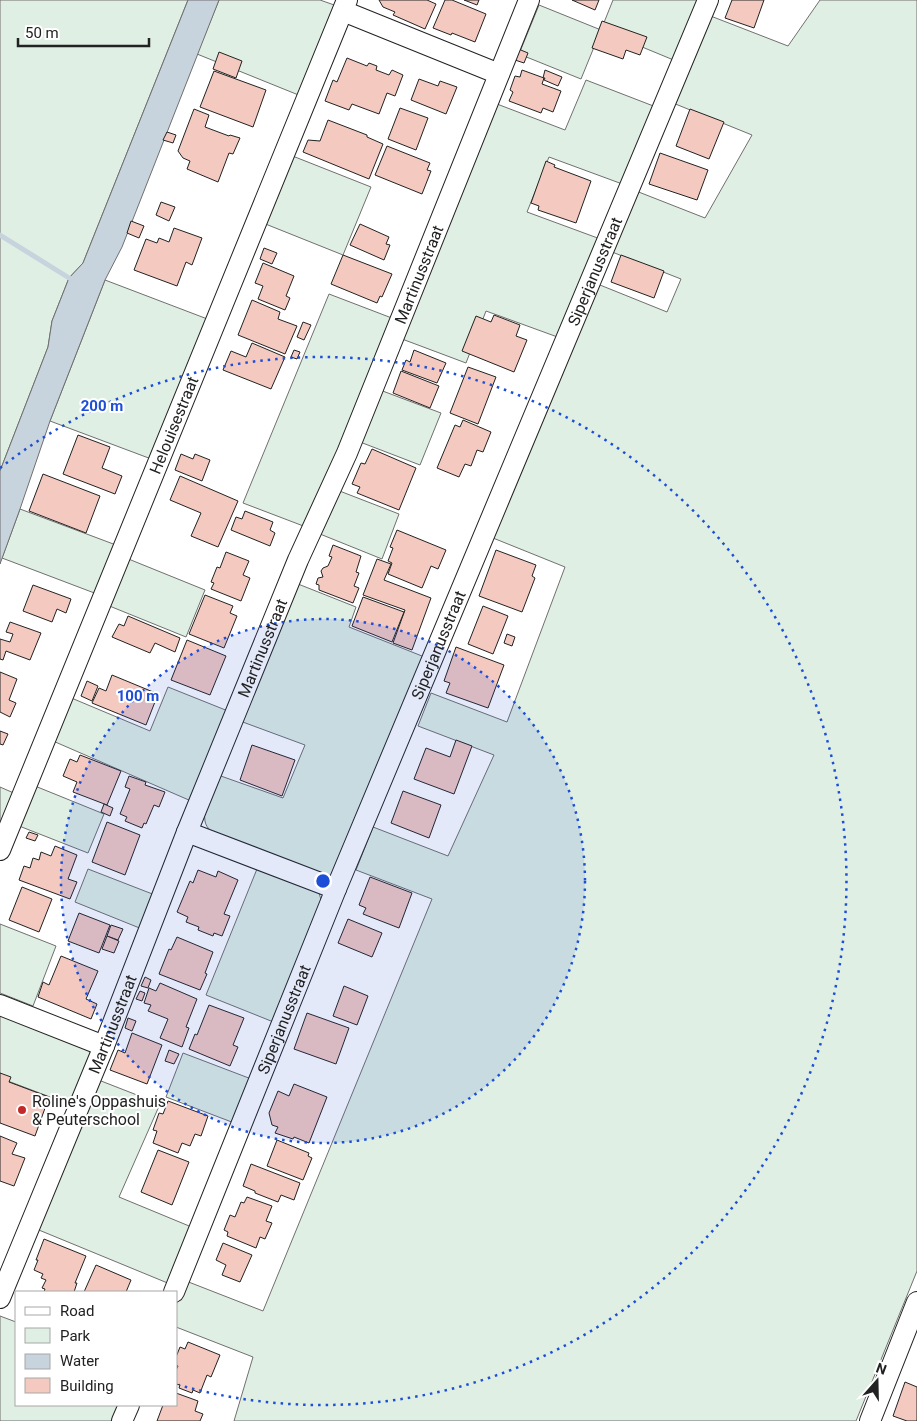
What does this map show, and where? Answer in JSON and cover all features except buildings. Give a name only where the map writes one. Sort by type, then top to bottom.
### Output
[{"type":"street","name":"Martinusstraat","points":[[0,1298],[104,1046],[298,560],[347,453],[529,0]]},
{"type":"street","name":"Siperjanusstraat","points":[[174,1291],[336,889],[708,0]]},
{"type":"street","points":[[345,6],[499,74]]},
{"type":"street","name":"Helouisestraat","points":[[0,850],[345,6]]},
{"type":"street","points":[[188,832],[336,889]]},
{"type":"street","points":[[0,1005],[104,1046]]},
{"type":"street","points":[[870,1421],[917,1302]]},
{"type":"street","points":[[122,1421],[129,1406]]},
{"type":"green space","points":[[0,0],[188,0],[83,263],[69,278],[52,321],[48,347],[0,471]]},
{"type":"green space","points":[[219,0],[320,0],[337,6],[301,96],[197,54]]},
{"type":"green space","points":[[613,0],[701,0],[676,61],[601,30]]},
{"type":"green space","points":[[820,0],[917,0],[917,1271],[856,1421],[234,1421],[253,1357],[178,1328],[178,1300],[186,1281],[263,1311],[432,899],[356,870],[373,827],[448,856],[494,755],[418,726],[431,693],[507,722],[565,567],[493,538],[595,283],[667,312],[681,279],[607,250],[631,189],[705,218],[752,135],[673,103],[708,15],[788,46]]},
{"type":"green space","points":[[539,5],[601,30],[581,79],[519,54]]},
{"type":"green space","points":[[586,80],[656,107],[625,185],[549,157],[527,212],[603,240],[563,339],[486,311],[466,363],[402,339],[497,104],[565,130]]},
{"type":"green space","points":[[290,155],[371,187],[343,255],[263,223]]},
{"type":"green space","points":[[105,280],[210,320],[154,460],[50,421]]},
{"type":"green space","points":[[329,294],[397,320],[306,527],[243,503]]},
{"type":"green space","points":[[380,390],[441,413],[420,465],[360,442]]},
{"type":"green space","points":[[337,490],[399,514],[382,559],[320,534]]},
{"type":"green space","points":[[20,509],[116,545],[97,594],[2,558]]},
{"type":"green space","points":[[126,558],[205,590],[186,637],[107,605]]},
{"type":"green space","points":[[293,582],[356,607],[349,627],[427,658],[335,872],[327,878],[214,834],[207,827],[205,821],[205,810],[218,775],[283,798],[305,745],[240,721]]},
{"type":"green space","points":[[168,687],[233,713],[198,804],[53,741],[69,697],[150,731]]},
{"type":"green space","points":[[30,784],[104,814],[88,853],[14,824]]},
{"type":"green space","points":[[0,787],[16,794],[0,833]]},
{"type":"green space","points":[[259,864],[319,893],[322,903],[276,1023],[206,995]]},
{"type":"green space","points":[[88,869],[155,895],[142,929],[75,902]]},
{"type":"green space","points":[[0,924],[56,946],[33,1006],[0,993]]},
{"type":"green space","points":[[0,1010],[87,1048],[92,1055],[71,1105],[0,1078]]},
{"type":"green space","points":[[183,1053],[254,1080],[237,1124],[166,1097]]},
{"type":"green space","points":[[96,1079],[160,1104],[119,1197],[194,1228],[170,1284],[34,1228]]},
{"type":"green space","points":[[0,1316],[15,1322],[15,1406],[122,1406],[115,1421],[0,1421]]},
{"type":"water","points":[[188,0],[219,0],[122,247],[105,280],[50,421],[0,564],[0,471],[48,347],[52,321],[69,278],[83,263]]},
{"type":"waterway","points":[[0,235],[74,281]]},
{"type":"place","name":"Roline's Oppashuis & Peuterschool","points":[[22,1110]]}]
